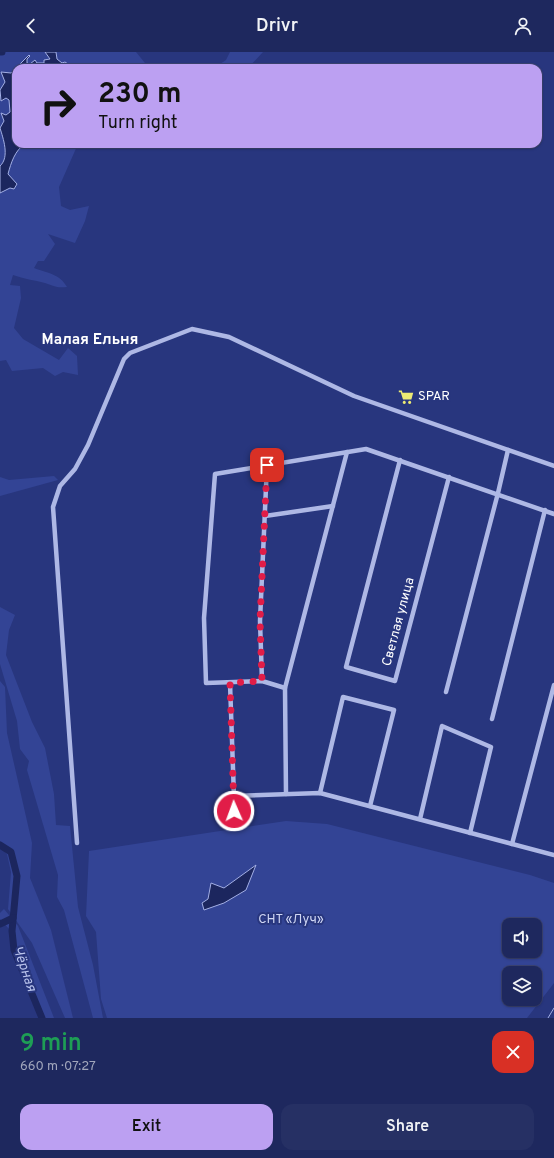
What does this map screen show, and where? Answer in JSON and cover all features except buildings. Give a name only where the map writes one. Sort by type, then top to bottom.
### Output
[{"type":"street","points":[[77,843],[53,507],[60,486],[75,469],[88,445],[124,359],[130,353],[192,329],[229,337],[354,396],[554,466]]},
{"type":"street","points":[[285,688],[262,681],[206,683],[204,618],[215,474],[366,449],[498,493],[554,514]]},
{"type":"street","points":[[446,692],[508,450]]},
{"type":"street","points":[[286,794],[285,688],[347,452]]},
{"type":"street","name":"Светлая улица","points":[[400,460],[346,667],[395,681],[448,476]]},
{"type":"street","points":[[262,681],[260,621],[267,465]]},
{"type":"street","points":[[265,516],[333,506]]},
{"type":"street","points":[[492,719],[545,510]]},
{"type":"street","points":[[230,683],[235,826]]},
{"type":"street","points":[[512,844],[554,685]]},
{"type":"street","points":[[320,793],[343,697],[394,710],[370,806]]},
{"type":"street","points":[[420,819],[442,726],[491,747],[470,833]]},
{"type":"street","points":[[233,796],[320,793],[554,855]]},
{"type":"green space","points":[[0,52],[136,52],[146,64],[12,64],[12,148],[76,148],[59,187],[61,206],[70,210],[89,206],[85,221],[75,243],[48,234],[55,244],[44,261],[38,261],[34,268],[61,279],[67,287],[55,286],[13,275],[10,285],[20,286],[21,298],[14,328],[23,339],[59,360],[68,348],[77,356],[78,375],[63,372],[55,376],[43,368],[12,371],[6,360],[0,361]]},
{"type":"green space","points":[[230,52],[263,52],[252,64],[220,64],[226,60]]},
{"type":"green space","points":[[54,476],[58,480],[0,496],[0,477],[9,480]]},
{"type":"green space","points":[[0,607],[15,615],[9,630],[6,655],[32,722],[45,748],[54,794],[56,825],[70,826],[78,907],[93,965],[103,1018],[93,1018],[64,910],[57,897],[58,875],[27,770],[29,761],[20,749],[17,721],[0,664]]},
{"type":"green space","points":[[0,681],[5,687],[7,733],[32,843],[30,878],[51,930],[73,1018],[65,1018],[32,943],[8,909],[11,872],[7,854],[0,847]]},
{"type":"green space","name":"СНТ «Луч»","points":[[286,821],[327,824],[530,875],[554,883],[554,983],[542,999],[542,966],[502,966],[502,1006],[536,1006],[527,1018],[107,1018],[101,999],[96,932],[86,916],[89,851]]},
{"type":"green space","points":[[4,909],[18,926],[54,1018],[42,1018],[10,930],[0,919],[0,913]]},
{"type":"shaded area","points":[[45,52],[56,52],[57,59],[62,63],[65,62],[68,64],[30,64],[35,60],[37,63],[44,63],[44,60],[50,59]]},
{"type":"shaded area","points":[[29,55],[30,56],[27,59],[27,63],[30,64],[20,64]]},
{"type":"shaded area","points":[[1,72],[12,72],[12,148],[21,148],[16,153],[12,161],[8,174],[17,184],[14,189],[10,188],[0,193],[0,166],[5,158],[4,142],[0,128],[4,121],[1,113],[6,115],[10,112],[9,100],[6,98],[1,101],[0,90],[5,82]]},
{"type":"shaded area","points":[[256,865],[246,890],[224,903],[204,910],[202,903],[208,899],[211,883],[224,888]]},
{"type":"waterway","name":"Чёрная","points":[[0,845],[11,852],[17,876],[12,931],[14,950],[42,1018]]},
{"type":"waterway","points":[[0,924],[13,918]]},
{"type":"waterway","points":[[548,1018],[554,1008]]},
{"type":"place","name":"SPAR","points":[[406,397]]},
{"type":"district","name":"Малая Ельня","points":[[90,340]]},
{"type":"route","points":[[234,811],[230,683],[262,681],[260,621],[267,465]]}]
